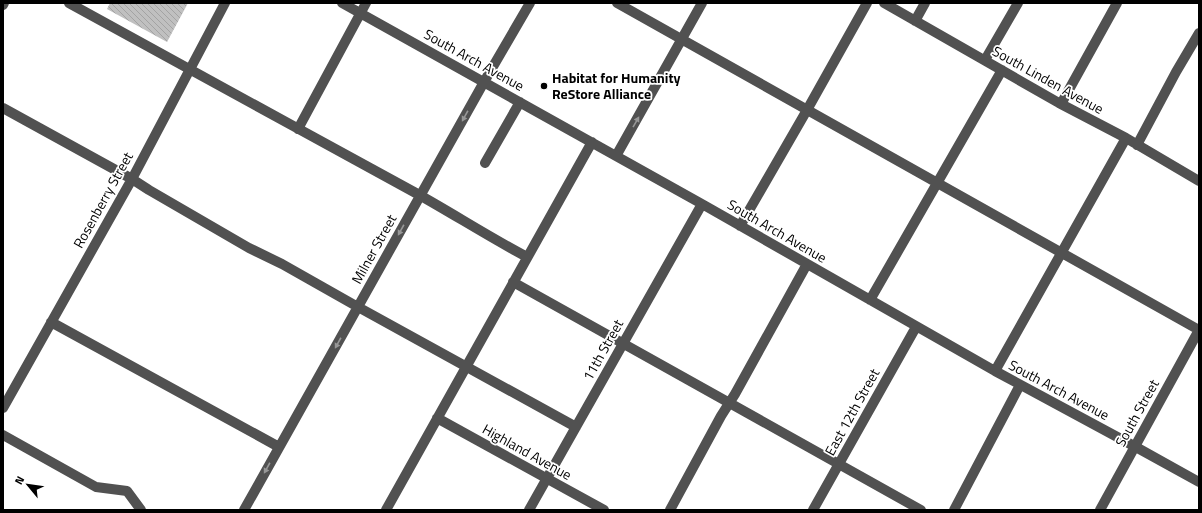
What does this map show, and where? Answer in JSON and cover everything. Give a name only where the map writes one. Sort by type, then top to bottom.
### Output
[{"type":"street","points":[[69,3],[420,196],[527,257]]},
{"type":"street","name":"Rosenberry Street","points":[[3,408],[132,179],[225,3]]},
{"type":"street","name":"South Arch Avenue","points":[[342,3],[702,204],[995,372],[1199,482]]},
{"type":"street","points":[[298,129],[366,3]]},
{"type":"street","name":"Milner Street","points":[[244,510],[484,82],[530,3]]},
{"type":"street","points":[[617,3],[1199,330]]},
{"type":"street","points":[[616,156],[702,3]]},
{"type":"street","points":[[740,226],[867,3]]},
{"type":"street","name":"South Linden Avenue","points":[[884,3],[1061,104],[1126,138],[1199,181]]},
{"type":"street","points":[[915,21],[925,3]]},
{"type":"street","points":[[985,60],[1018,3]]},
{"type":"street","points":[[1061,104],[1117,3]]},
{"type":"street","points":[[1137,145],[1176,72],[1199,33]]},
{"type":"street","points":[[870,300],[1002,70]]},
{"type":"street","points":[[485,162],[520,102]]},
{"type":"street","points":[[3,108],[132,179],[249,248],[282,264],[358,308],[576,427]]},
{"type":"street","points":[[995,372],[1126,138]]},
{"type":"street","points":[[386,510],[592,142]]},
{"type":"street","name":"11th Street","points":[[529,510],[702,204]]},
{"type":"street","points":[[670,510],[807,264]]},
{"type":"street","points":[[513,282],[921,510]]},
{"type":"street","points":[[51,322],[279,447]]},
{"type":"street","name":"East 12th Street","points":[[813,510],[916,327]]},
{"type":"street","name":"South Street","points":[[1100,510],[1199,330]]},
{"type":"street","points":[[954,510],[1020,385]]},
{"type":"street","name":"Highland Avenue","points":[[437,418],[604,510]]},
{"type":"street","points":[[3,435],[96,487],[127,491],[140,510]]},
{"type":"building","points":[[110,3],[188,3],[167,42],[107,9]]},
{"type":"place","name":"Habitat for Humanity ReStore Alliance","points":[[544,86]]}]
